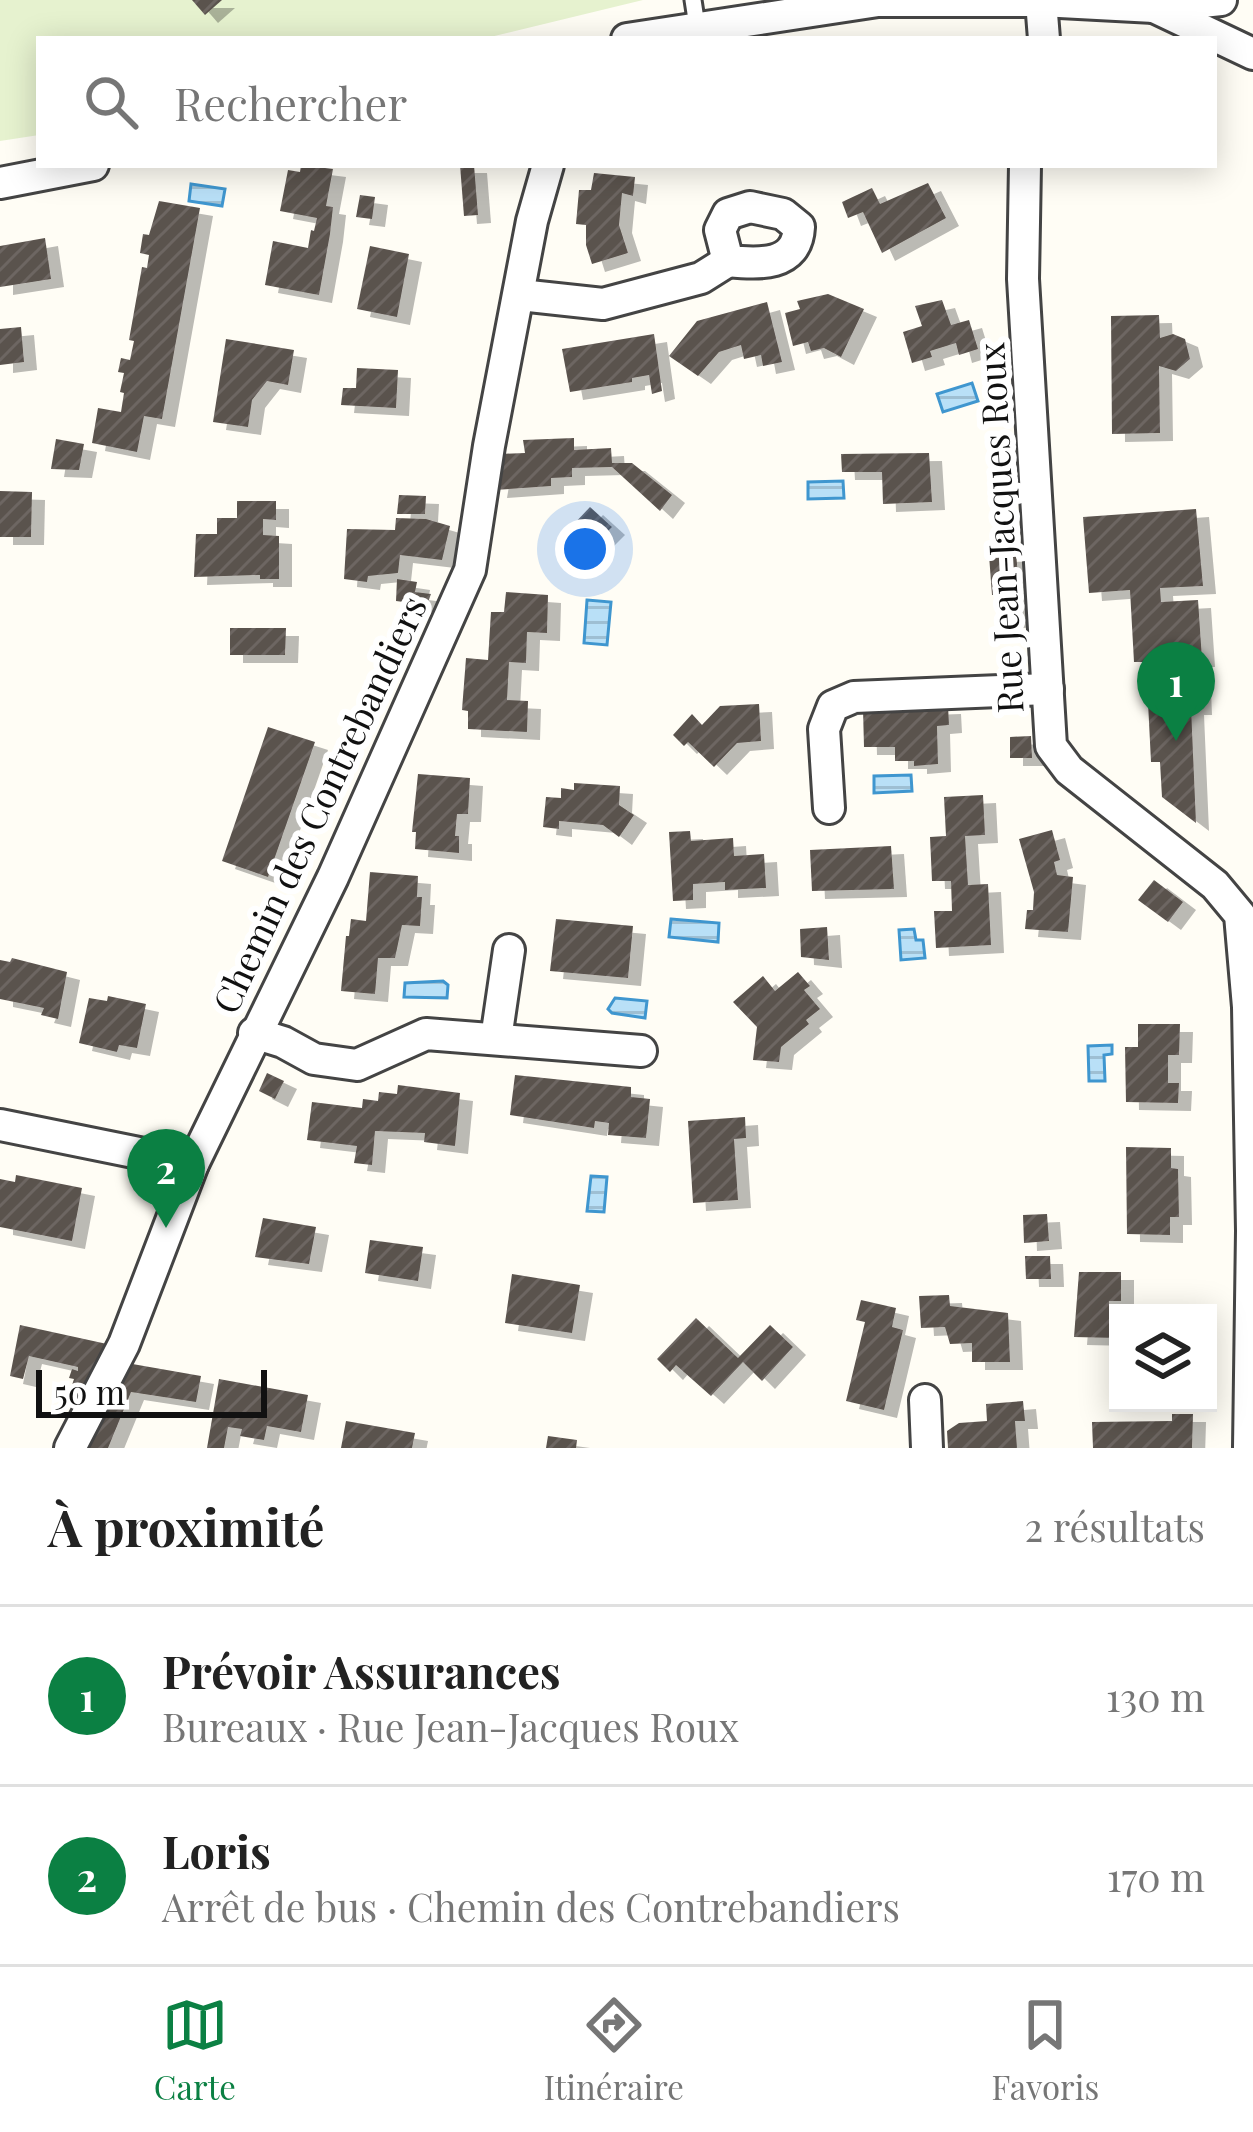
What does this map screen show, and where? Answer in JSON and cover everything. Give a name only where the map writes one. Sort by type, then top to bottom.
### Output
[{"type":"street","points":[[635,36],[695,13],[878,1],[1154,4],[1221,0]]},
{"type":"street","points":[[1041,2],[1044,36]]},
{"type":"street","points":[[1154,4],[1253,54]]},
{"type":"street","points":[[0,183],[78,168]]},
{"type":"street","name":"Chemin des Contrebandiers","points":[[70,1448],[124,1344],[194,1164],[333,877],[470,570],[532,221],[547,168]]},
{"type":"street","name":"Rue Jean-Jacques Roux","points":[[1024,168],[1023,279],[1051,746],[1069,770],[1214,885],[1240,915],[1248,1007],[1252,1231],[1249,1448]]},
{"type":"street","points":[[520,295],[603,304],[701,278],[728,262]]},
{"type":"street","points":[[830,808],[824,729],[832,706],[854,697],[1048,689]]},
{"type":"street","points":[[496,1040],[509,950]]},
{"type":"street","points":[[254,1033],[314,1059],[357,1065],[426,1034],[641,1051]]},
{"type":"street","points":[[0,1125],[194,1164]]},
{"type":"street","points":[[925,1400],[927,1448]]},
{"type":"green space","points":[[0,0],[643,0],[494,36],[36,36],[36,135],[0,141]]},
{"type":"water","points":[[191,184],[225,189],[222,206],[189,201]]},
{"type":"water","points":[[972,383],[978,401],[943,412],[937,394]]},
{"type":"water","points":[[843,481],[844,498],[808,499],[808,482]]},
{"type":"water","points":[[587,600],[611,602],[607,645],[584,643]]},
{"type":"water","points":[[911,775],[912,791],[874,793],[874,776]]},
{"type":"water","points":[[671,919],[719,923],[718,942],[669,937]]},
{"type":"water","points":[[914,929],[916,940],[923,940],[925,958],[901,960],[899,930]]},
{"type":"water","points":[[443,981],[448,985],[447,998],[404,997],[405,983]]},
{"type":"water","points":[[615,998],[647,1001],[645,1018],[612,1013],[608,1009]]},
{"type":"water","points":[[1112,1045],[1112,1054],[1104,1055],[1105,1081],[1089,1081],[1088,1046]]},
{"type":"water","points":[[591,1176],[607,1177],[604,1212],[587,1211]]},
{"type":"building","points":[[192,0],[222,0],[205,15]]},
{"type":"building","points":[[301,168],[333,169],[326,206],[333,207],[330,234],[319,295],[265,285],[273,241],[308,248],[314,231],[317,218],[280,211],[288,170],[300,172]]},
{"type":"building","points":[[460,168],[474,168],[478,215],[464,216]]},
{"type":"building","points":[[594,173],[635,177],[633,196],[622,193],[619,225],[628,253],[592,264],[586,225],[576,224],[579,190],[591,190]]},
{"type":"building","points":[[928,183],[946,218],[882,253],[863,212],[848,218],[842,202],[872,188],[880,204]]},
{"type":"building","points":[[360,195],[375,197],[372,219],[356,217]]},
{"type":"building","points":[[159,201],[200,208],[162,419],[144,416],[137,452],[92,443],[98,408],[121,412],[124,373],[118,372],[121,358],[130,360],[142,267],[147,268],[149,255],[140,253],[143,234],[149,235]]},
{"type":"building","points":[[45,238],[51,279],[0,287],[0,246]]},
{"type":"building","points":[[370,246],[409,254],[397,317],[357,309]]},
{"type":"building","points":[[828,294],[864,309],[841,357],[824,348],[811,351],[808,342],[793,346],[785,313],[800,309],[797,301]]},
{"type":"building","points":[[942,300],[951,325],[969,320],[978,349],[959,355],[956,343],[912,363],[903,332],[922,326],[915,306]]},
{"type":"building","points":[[767,302],[782,362],[763,366],[761,355],[744,359],[741,345],[719,352],[698,376],[669,356],[697,321]]},
{"type":"building","points":[[1159,315],[1160,338],[1173,334],[1185,339],[1190,359],[1176,371],[1159,366],[1160,433],[1112,434],[1111,316]]},
{"type":"building","points":[[21,327],[24,362],[0,365],[0,329]]},
{"type":"building","points":[[654,334],[662,391],[652,394],[649,375],[570,392],[562,349]]},
{"type":"building","points":[[226,339],[294,350],[288,385],[267,381],[252,400],[248,427],[213,422]]},
{"type":"building","points":[[357,368],[398,370],[396,408],[341,405],[343,388],[356,388]]},
{"type":"building","points":[[574,438],[574,450],[611,448],[612,463],[632,463],[672,495],[660,511],[612,467],[572,468],[572,477],[551,478],[551,486],[494,490],[500,454],[525,453],[523,440]]},
{"type":"building","points":[[56,439],[84,444],[79,470],[51,469]]},
{"type":"building","points":[[929,453],[932,502],[883,504],[882,472],[842,472],[841,454]]},
{"type":"building","points":[[0,491],[32,492],[31,537],[0,537]]},
{"type":"building","points":[[399,495],[426,496],[425,514],[397,514]]},
{"type":"building","points":[[237,501],[276,501],[276,520],[263,519],[263,535],[279,536],[279,579],[194,577],[196,534],[217,534],[217,518],[237,518]]},
{"type":"building","points":[[590,507],[612,527],[593,546],[572,526]]},
{"type":"building","points":[[1196,509],[1203,586],[1160,588],[1161,602],[1198,600],[1199,707],[1191,707],[1196,823],[1162,797],[1160,762],[1151,762],[1146,662],[1134,662],[1130,590],[1089,593],[1083,517]]},
{"type":"building","points":[[396,518],[450,526],[442,560],[400,555],[398,573],[368,576],[367,582],[344,579],[347,529],[395,530]]},
{"type":"building","points":[[1016,553],[1022,619],[1000,621],[998,594],[992,595],[989,555]]},
{"type":"building","points":[[397,579],[417,582],[415,592],[431,594],[427,605],[396,601]]},
{"type":"building","points":[[506,592],[548,595],[547,633],[527,632],[526,663],[509,662],[507,700],[528,701],[527,732],[468,729],[468,711],[462,710],[466,658],[488,660],[491,612],[504,612]]},
{"type":"building","points":[[230,628],[286,628],[285,655],[230,655]]},
{"type":"building","points":[[759,704],[761,741],[737,743],[714,767],[688,742],[684,746],[673,735],[692,714],[702,725],[720,706]]},
{"type":"building","points":[[948,706],[949,725],[937,726],[938,764],[914,766],[914,761],[895,761],[895,747],[864,747],[863,709]]},
{"type":"building","points":[[268,727],[315,742],[268,877],[222,861]]},
{"type":"building","points":[[1031,736],[1032,758],[1010,758],[1010,737]]},
{"type":"building","points":[[418,774],[470,778],[468,814],[457,814],[459,853],[415,849],[416,832],[412,832]]},
{"type":"building","points":[[574,783],[620,786],[619,805],[634,815],[619,837],[603,825],[559,821],[559,829],[543,827],[546,797],[561,798],[561,788],[574,790]]},
{"type":"building","points":[[983,795],[985,835],[965,836],[968,885],[988,884],[991,945],[936,948],[934,911],[952,911],[951,881],[932,881],[930,837],[946,836],[944,797]]},
{"type":"building","points":[[1052,830],[1060,860],[1054,862],[1057,875],[1073,877],[1068,932],[1025,929],[1034,892],[1019,839]]},
{"type":"building","points":[[690,831],[691,841],[733,838],[734,856],[764,854],[766,888],[725,890],[725,882],[693,884],[693,900],[673,901],[669,832]]},
{"type":"building","points":[[891,846],[894,889],[812,891],[810,850]]},
{"type":"building","points":[[370,872],[418,876],[420,926],[402,925],[395,958],[378,958],[375,994],[341,991],[346,936],[351,919],[366,921]]},
{"type":"building","points":[[1154,880],[1183,902],[1168,922],[1138,900]]},
{"type":"building","points":[[556,919],[633,926],[628,978],[550,971]]},
{"type":"building","points":[[827,927],[829,960],[801,957],[800,929]]},
{"type":"building","points":[[12,958],[67,972],[58,1019],[41,1015],[44,1008],[0,999],[0,960],[10,962]]},
{"type":"building","points":[[798,972],[810,986],[804,990],[820,1009],[781,1047],[779,1062],[753,1060],[757,1027],[733,1002],[763,976],[775,991]]},
{"type":"building","points":[[108,996],[146,1004],[137,1048],[119,1045],[117,1052],[79,1043],[89,998],[107,1001]]},
{"type":"building","points":[[1138,1024],[1180,1024],[1179,1055],[1168,1055],[1168,1083],[1179,1083],[1178,1103],[1126,1102],[1125,1047],[1138,1047]]},
{"type":"building","points":[[267,1073],[284,1081],[275,1099],[259,1091]]},
{"type":"building","points":[[515,1075],[631,1087],[631,1097],[650,1099],[646,1138],[608,1135],[609,1123],[595,1121],[594,1128],[510,1115]]},
{"type":"building","points":[[398,1085],[460,1093],[455,1146],[424,1142],[425,1133],[375,1131],[372,1165],[354,1163],[357,1146],[307,1140],[312,1102],[362,1108],[363,1099],[378,1101],[379,1092],[397,1094]]},
{"type":"building","points":[[745,1117],[746,1138],[734,1139],[738,1200],[693,1203],[688,1121]]},
{"type":"building","points":[[1126,1147],[1171,1148],[1171,1168],[1178,1169],[1179,1217],[1170,1217],[1170,1235],[1127,1234]]},
{"type":"building","points":[[16,1175],[82,1188],[72,1241],[0,1227],[0,1179],[15,1182]]},
{"type":"building","points":[[1047,1214],[1049,1241],[1024,1243],[1023,1215]]},
{"type":"building","points":[[263,1218],[316,1227],[309,1264],[255,1257]]},
{"type":"building","points":[[370,1240],[423,1247],[418,1281],[365,1273]]},
{"type":"building","points":[[1025,1256],[1050,1256],[1051,1279],[1026,1279]]},
{"type":"building","points":[[1079,1272],[1121,1272],[1121,1301],[1109,1301],[1109,1338],[1074,1337]]},
{"type":"building","points":[[512,1274],[580,1285],[572,1333],[505,1323]]},
{"type":"building","points":[[949,1295],[950,1306],[1008,1313],[1010,1362],[972,1362],[972,1343],[950,1344],[945,1327],[921,1328],[919,1296]]},
{"type":"building","points":[[861,1300],[896,1308],[892,1327],[903,1330],[884,1410],[846,1401],[865,1322],[856,1320]]},
{"type":"building","points":[[696,1318],[738,1358],[770,1325],[793,1347],[762,1381],[743,1362],[711,1396],[676,1365],[670,1372],[657,1359]]},
{"type":"building","points":[[20,1325],[107,1344],[84,1401],[68,1397],[72,1369],[78,1371],[78,1367],[29,1356],[23,1379],[10,1376]]},
{"type":"building","points":[[121,1362],[201,1376],[196,1402],[131,1392],[108,1448],[86,1448]]},
{"type":"building","points":[[219,1379],[308,1395],[301,1432],[267,1426],[264,1440],[240,1436],[242,1429],[228,1427],[224,1448],[207,1448]]},
{"type":"building","points":[[1023,1401],[1025,1421],[1015,1421],[1017,1448],[948,1448],[947,1431],[959,1423],[987,1421],[986,1404]]},
{"type":"building","points":[[1172,1414],[1193,1414],[1192,1448],[1093,1448],[1092,1422],[1172,1421]]},
{"type":"building","points":[[346,1421],[415,1433],[412,1448],[341,1448]]},
{"type":"building","points":[[548,1436],[577,1440],[576,1448],[546,1448]]},
{"type":"place","name":"Prévoir Assurances","points":[[1176,741]]},
{"type":"place","name":"Loris","points":[[166,1228]]}]
